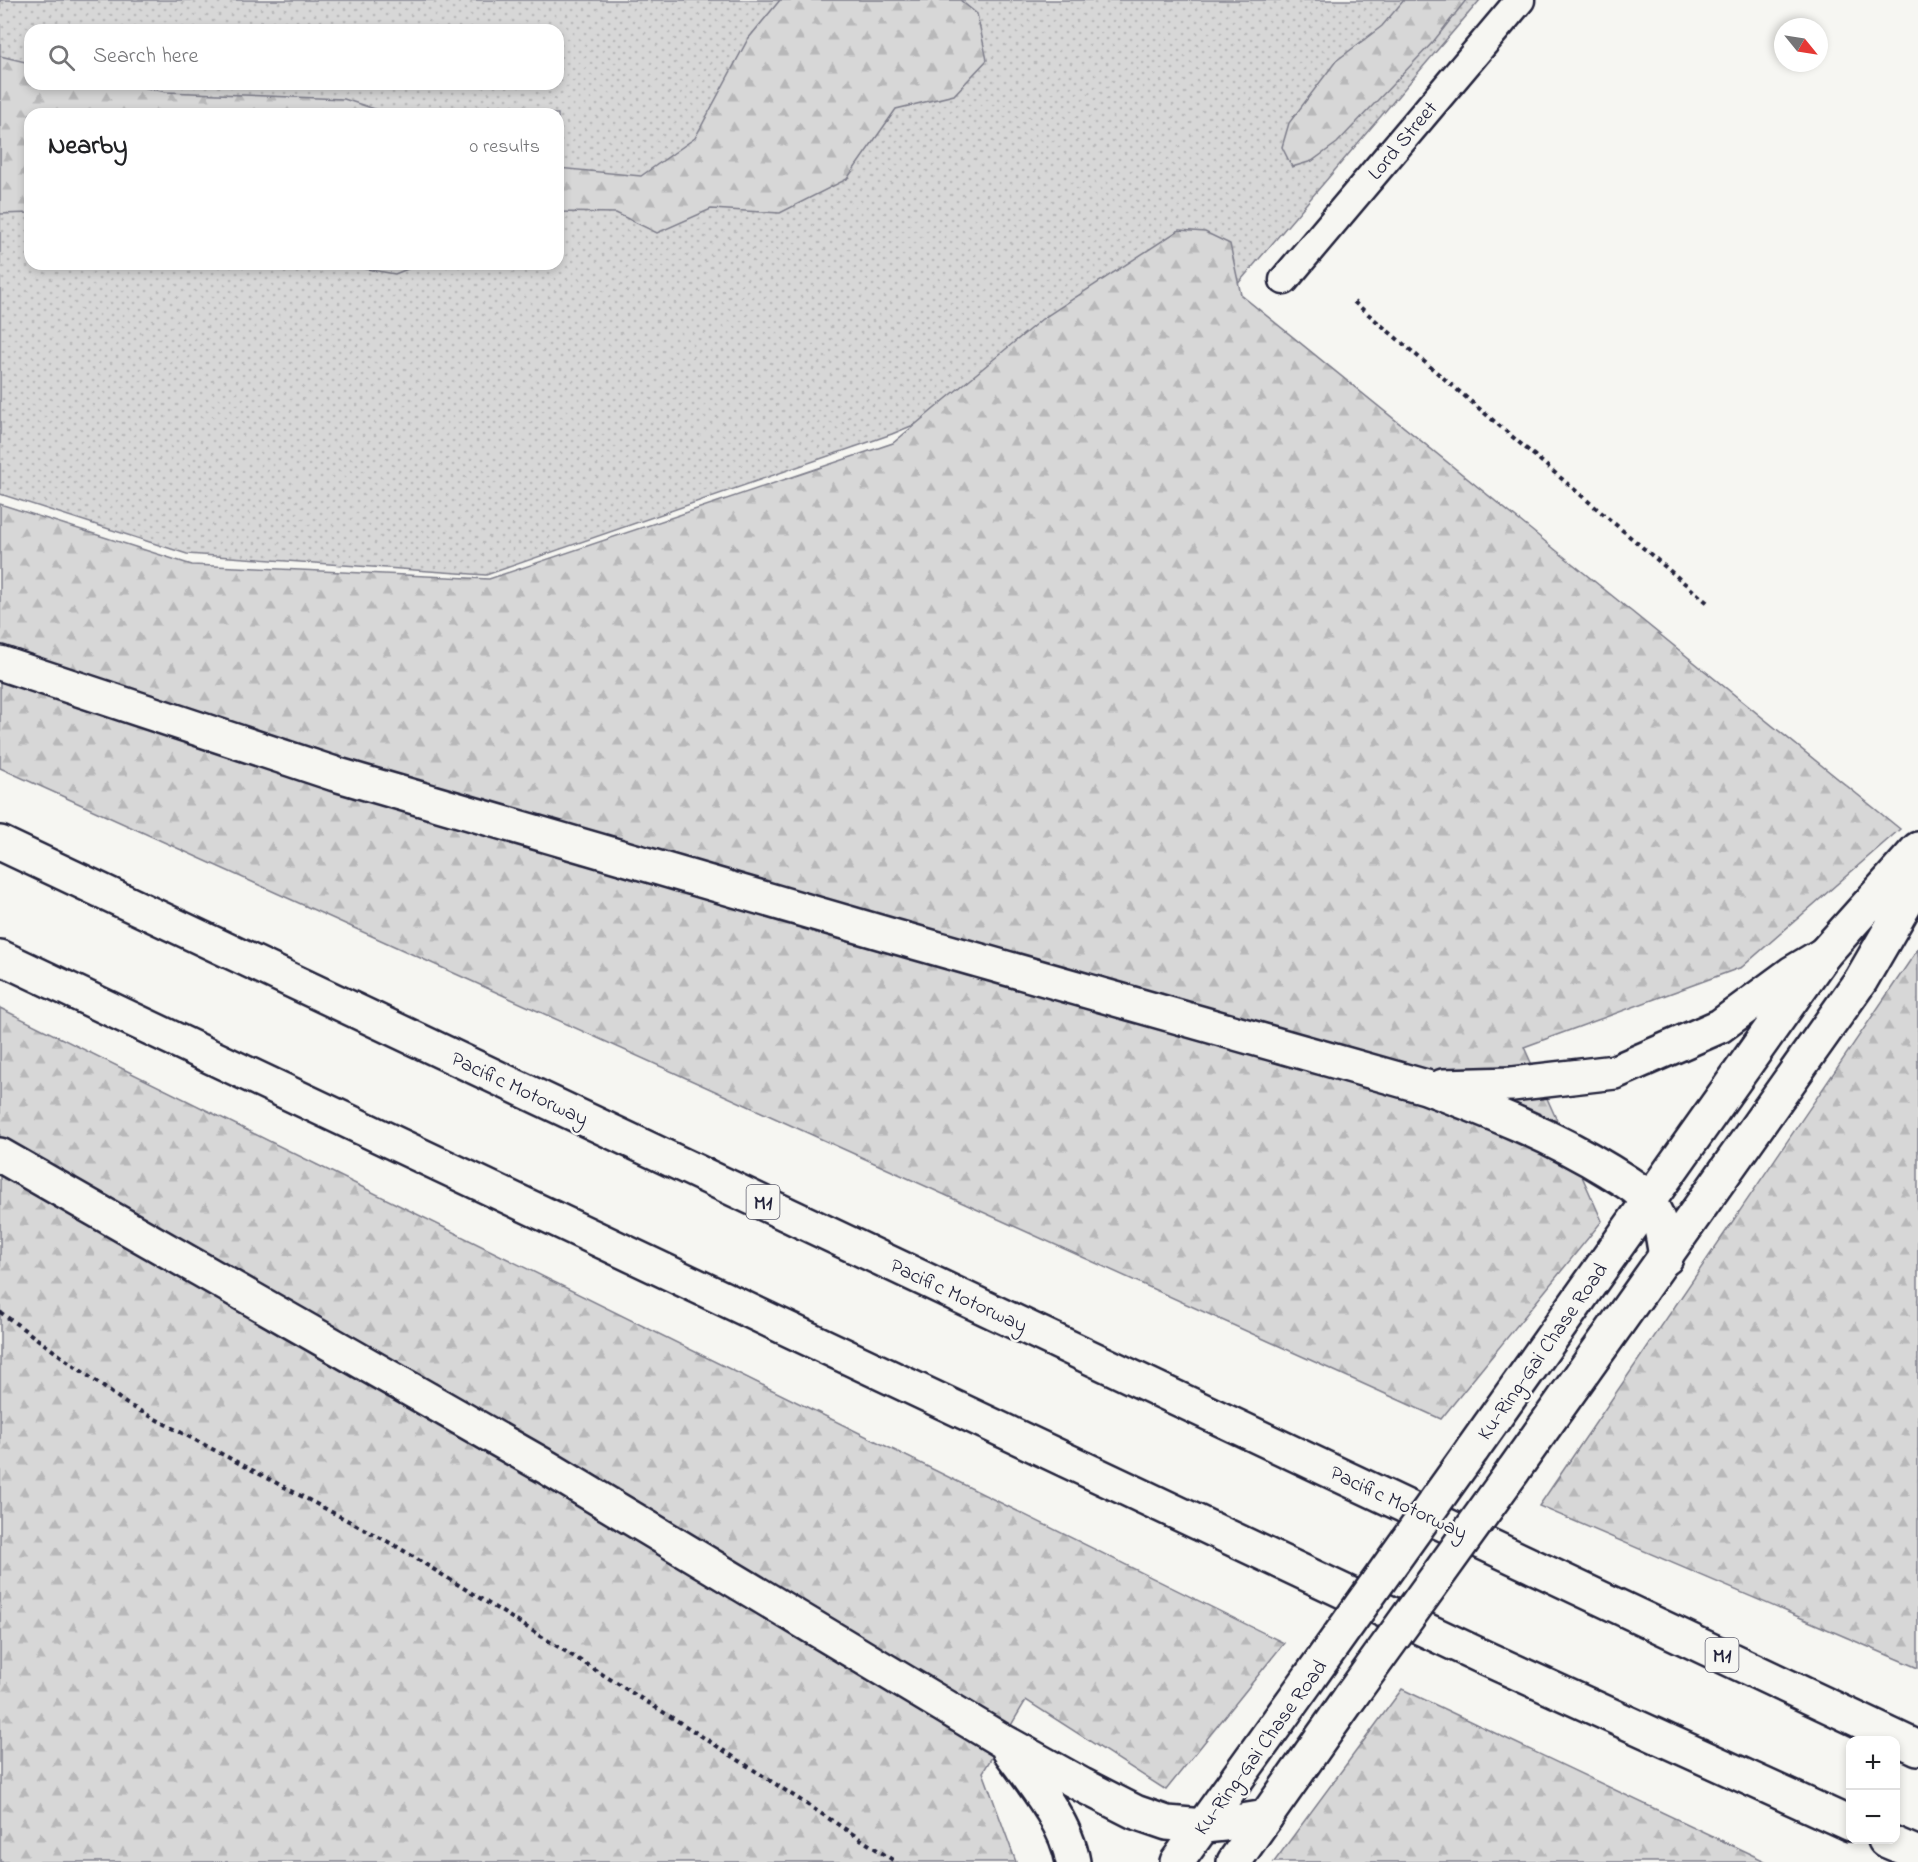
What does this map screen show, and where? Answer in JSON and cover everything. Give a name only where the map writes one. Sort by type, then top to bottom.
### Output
[{"type":"main road","points":[[0,663],[335,774],[1426,1087],[1506,1117],[1581,1154],[1638,1189],[1660,1220],[1666,1258]]},
{"type":"main road","name":"Pacific Motorway","points":[[0,843],[1918,1748]]},
{"type":"main road","name":"Ku-Ring-Gai Chase Road","points":[[1177,1862],[1824,954],[1918,849]]},
{"type":"main road","name":"Ku-Ring-Gai Chase Road","points":[[1234,1862],[1666,1258],[1861,980],[1918,882]]},
{"type":"main road","points":[[1426,1087],[1512,1084],[1615,1072],[1720,1026],[1792,973],[1824,954]]},
{"type":"main road","points":[[0,957],[1485,1658],[1846,1822]]},
{"type":"main road","points":[[0,1155],[548,1468],[1000,1740],[1135,1812],[1167,1823],[1204,1826],[1266,1817]]},
{"type":"main road","points":[[1000,1740],[1038,1788],[1070,1845],[1073,1862]]},
{"type":"main road","points":[[1896,1844],[1918,1854]]},
{"type":"street","name":"Lord Street","points":[[1284,280],[1520,0]]},
{"type":"path","points":[[1354,302],[1709,604]]},
{"type":"path","points":[[0,1312],[127,1404],[396,1546],[692,1730],[896,1862]]},
{"type":"green space","points":[[0,0],[1480,0],[1230,293],[892,434],[486,575],[187,554],[0,494]]},
{"type":"green space","points":[[780,0],[960,0],[977,14],[987,60],[954,95],[896,109],[847,179],[780,213],[711,209],[657,233],[616,213],[564,212],[564,169],[641,176],[695,138],[748,39]]},
{"type":"green space","points":[[1404,0],[1466,0],[1433,42],[1337,143],[1312,161],[1292,167],[1282,147],[1289,123],[1336,61],[1382,26]]},
{"type":"green space","points":[[0,56],[24,62],[24,90],[156,90],[344,99],[372,108],[24,108],[24,213],[0,214]]},
{"type":"green space","points":[[1179,230],[1205,232],[1230,244],[1241,295],[1900,829],[1742,967],[1524,1047],[1602,1221],[1441,1419],[0,768],[0,504],[192,565],[489,579],[893,443],[1042,319]]},
{"type":"green space","points":[[372,270],[405,270],[395,274]]},
{"type":"green space","points":[[1918,949],[1918,1668],[1539,1506]]},
{"type":"green space","points":[[0,1008],[1284,1643],[1166,1790],[1026,1700],[983,1772],[1016,1862],[0,1862]]},
{"type":"green space","points":[[1402,1689],[1767,1862],[1274,1862]]}]
